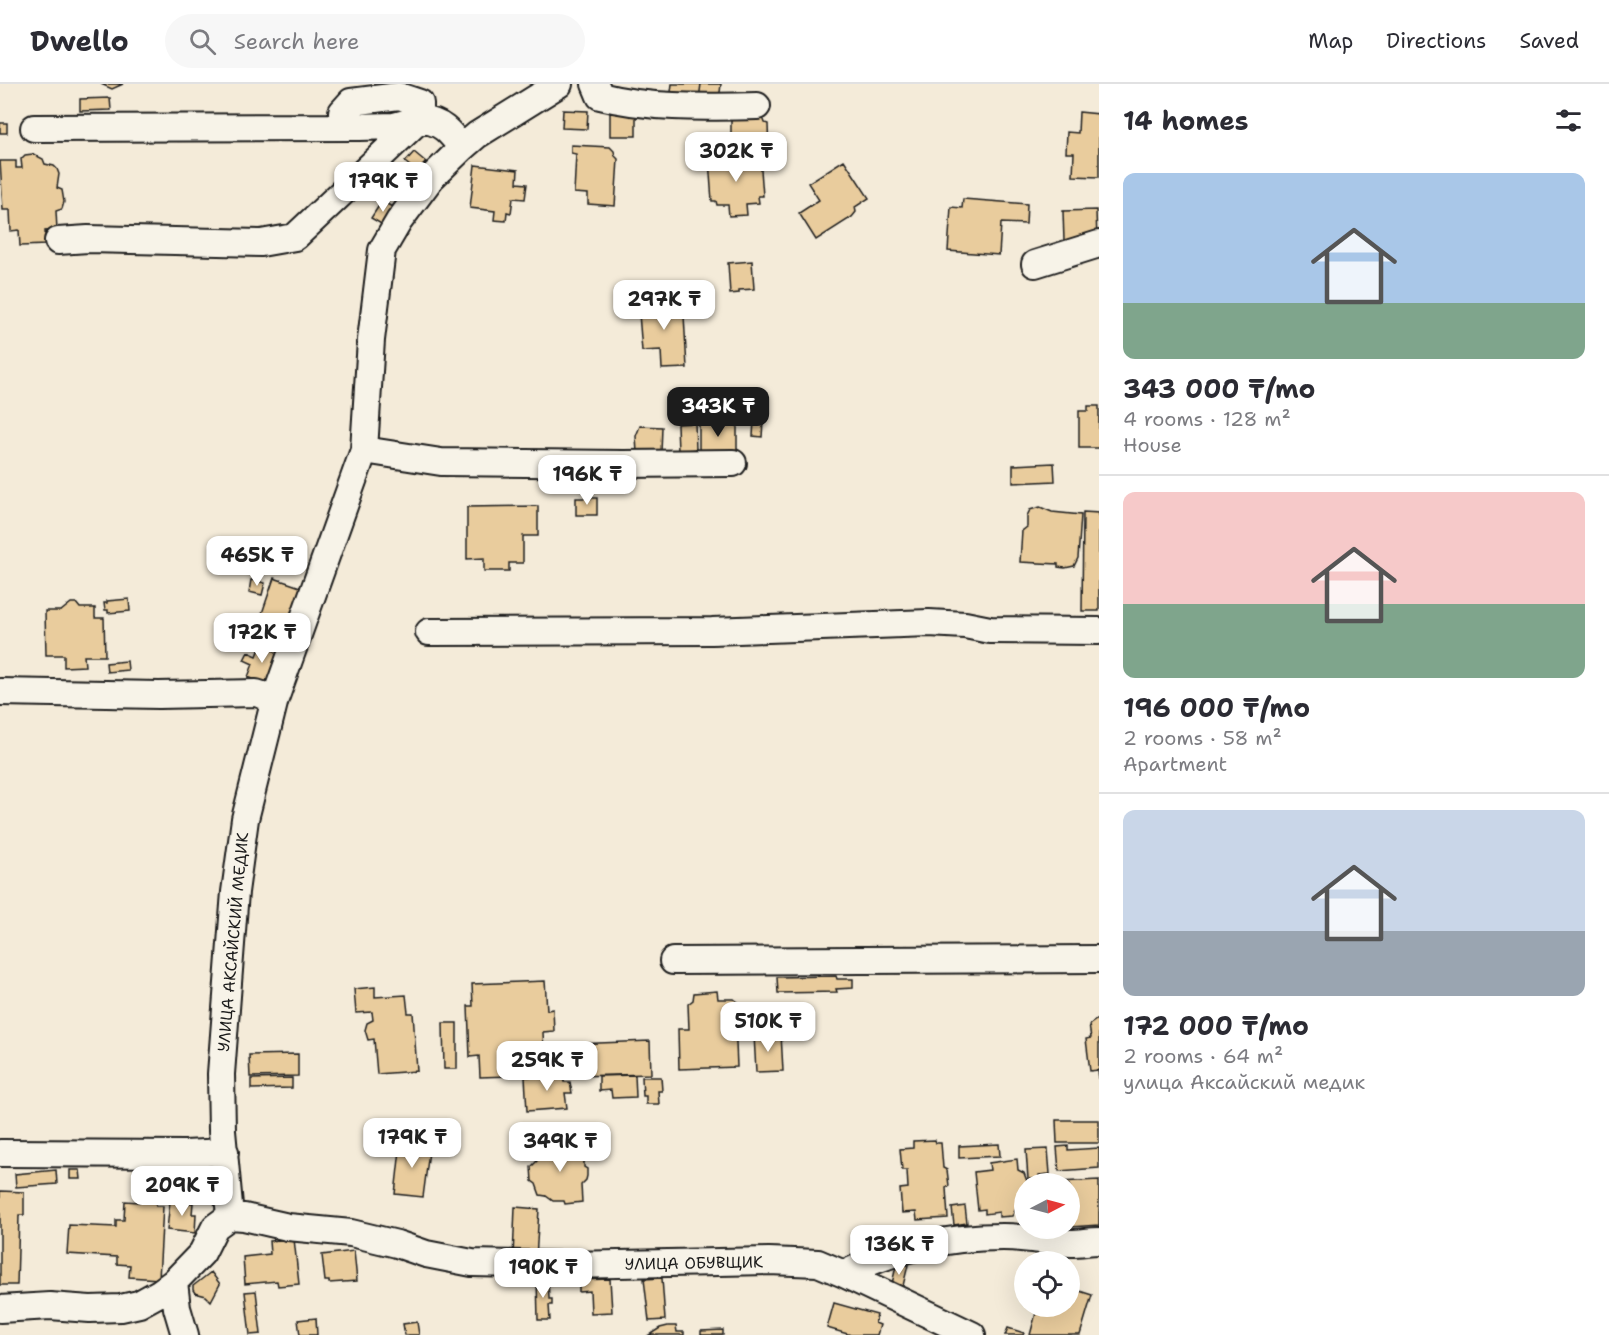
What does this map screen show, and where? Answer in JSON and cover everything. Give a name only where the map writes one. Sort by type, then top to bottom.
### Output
[{"type":"street","name":"УЛИЦА АКСАЙСКИЙ МЕДИК","points":[[230,1216],[222,1131],[221,1074],[235,892],[244,819],[260,765],[274,699],[364,450],[372,340],[382,250],[431,177],[477,135],[559,84]]},
{"type":"street","points":[[595,84],[600,96],[620,101],[757,106]]},
{"type":"street","points":[[34,128],[342,128],[394,126],[420,119],[432,121],[450,131],[462,148]]},
{"type":"street","points":[[58,241],[88,239],[261,243],[295,237],[420,119]]},
{"type":"street","points":[[1035,264],[1099,244]]},
{"type":"street","points":[[364,450],[441,462],[624,465],[733,463]]},
{"type":"street","points":[[429,632],[712,631],[929,623],[965,625],[990,630],[1099,631]]},
{"type":"street","points":[[0,692],[159,695],[256,693],[274,699]]},
{"type":"street","points":[[673,961],[1099,959]]},
{"type":"street","points":[[0,1153],[185,1154],[225,1152]]},
{"type":"street","points":[[0,1309],[50,1306],[90,1309],[121,1308],[139,1304],[174,1282],[202,1253],[215,1227],[230,1216]]},
{"type":"street","name":"УЛИЦА ОБУВЩИК","points":[[230,1216],[244,1216],[288,1227],[351,1233],[397,1244],[426,1254],[472,1263],[568,1265],[769,1261],[818,1263],[972,1335]]},
{"type":"street","points":[[844,1274],[879,1257],[952,1240],[1004,1237],[1071,1243],[1099,1241]]},
{"type":"street","points":[[174,1282],[177,1308],[185,1335]]},
{"type":"building","points":[[101,84],[123,84],[112,89]]},
{"type":"building","points":[[672,84],[701,84],[699,99],[670,100]]},
{"type":"building","points":[[701,84],[721,84],[719,101],[699,99]]},
{"type":"building","points":[[110,98],[111,110],[80,111],[80,99]]},
{"type":"building","points":[[563,110],[588,111],[587,129],[562,128]]},
{"type":"building","points":[[1079,112],[1099,114],[1099,177],[1073,176],[1074,153],[1066,153],[1067,132],[1078,133]]},
{"type":"building","points":[[610,113],[636,113],[636,136],[610,136]]},
{"type":"building","points":[[763,117],[765,123],[768,124],[769,155],[731,155],[731,119]]},
{"type":"building","points":[[0,123],[7,123],[7,133],[0,133]]},
{"type":"building","points":[[571,145],[610,147],[614,151],[618,159],[615,206],[588,204],[588,194],[574,193],[576,154],[571,153]]},
{"type":"building","points":[[414,152],[426,162],[417,172],[405,162]]},
{"type":"building","points":[[33,154],[43,159],[45,164],[57,169],[59,174],[57,188],[62,190],[64,202],[62,209],[56,211],[57,230],[45,231],[46,245],[20,246],[19,230],[11,231],[10,210],[3,210],[0,161],[16,161],[16,168],[22,168],[21,159],[25,155]]},
{"type":"building","points":[[760,157],[763,196],[758,196],[759,203],[746,204],[747,215],[729,216],[728,205],[717,205],[716,201],[712,201],[709,160]]},
{"type":"building","points":[[844,160],[869,198],[855,207],[856,212],[852,217],[816,240],[799,213],[819,200],[808,183]]},
{"type":"building","points":[[475,165],[518,170],[517,183],[527,184],[525,199],[513,198],[511,213],[507,212],[506,221],[494,220],[495,211],[470,208]]},
{"type":"building","points":[[963,199],[1027,204],[1026,224],[1001,223],[999,255],[948,251],[951,207],[962,208]]},
{"type":"building","points":[[382,201],[394,208],[383,225],[371,218]]},
{"type":"building","points":[[1096,210],[1097,241],[1064,241],[1063,211]]},
{"type":"building","points":[[752,261],[754,289],[739,290],[739,293],[730,294],[728,263]]},
{"type":"building","points":[[683,298],[687,368],[662,369],[661,350],[642,351],[638,301]]},
{"type":"building","points":[[1088,406],[1099,406],[1099,448],[1079,448],[1079,411],[1088,411]]},
{"type":"building","points":[[754,421],[763,421],[762,437],[753,436]]},
{"type":"building","points":[[699,422],[737,422],[737,455],[699,455]]},
{"type":"building","points":[[695,423],[696,449],[678,451],[677,424]]},
{"type":"building","points":[[640,426],[662,427],[661,453],[637,453],[636,436]]},
{"type":"building","points":[[1054,463],[1055,481],[1013,483],[1013,465]]},
{"type":"building","points":[[576,498],[597,498],[597,515],[576,515]]},
{"type":"building","points":[[538,506],[538,536],[523,536],[523,563],[509,563],[509,571],[484,571],[484,558],[467,559],[467,507]]},
{"type":"building","points":[[1040,507],[1052,512],[1081,515],[1078,558],[1074,566],[1065,568],[1058,567],[1058,564],[1020,562],[1022,531],[1027,527],[1027,516],[1030,510]]},
{"type":"building","points":[[1083,512],[1099,513],[1099,611],[1082,611]]},
{"type":"building","points":[[274,578],[303,588],[283,646],[254,637]]},
{"type":"building","points":[[251,580],[265,583],[262,595],[249,592]]},
{"type":"building","points":[[129,599],[130,611],[108,613],[108,610],[105,610],[104,603],[107,601]]},
{"type":"building","points":[[71,603],[76,603],[80,608],[95,608],[95,618],[104,618],[105,656],[84,656],[85,666],[64,667],[64,655],[46,655],[45,611],[61,611]]},
{"type":"building","points":[[261,646],[278,652],[266,684],[248,677],[253,664],[244,660],[248,652],[257,656]]},
{"type":"building","points":[[127,661],[128,670],[107,672],[106,663]]},
{"type":"building","points":[[836,976],[837,979],[853,979],[853,988],[836,989],[837,992],[778,993],[777,977]]},
{"type":"building","points":[[545,981],[547,1010],[553,1009],[554,1031],[543,1032],[544,1053],[539,1053],[539,1075],[480,1077],[479,1056],[470,1057],[468,1006],[473,1006],[472,984]]},
{"type":"building","points":[[375,987],[375,997],[406,995],[408,1013],[413,1013],[417,1071],[377,1074],[374,1039],[368,1040],[365,1030],[367,1023],[373,1020],[372,1012],[356,1013],[354,989]]},
{"type":"building","points":[[717,991],[718,999],[734,999],[739,1003],[740,1014],[735,1019],[737,1067],[679,1069],[678,1029],[689,1029],[688,1004],[693,1000],[694,993]]},
{"type":"building","points":[[1099,1020],[1099,1079],[1098,1070],[1090,1071],[1086,1039],[1091,1038],[1089,1025]]},
{"type":"building","points":[[443,1023],[457,1023],[457,1069],[444,1069]]},
{"type":"building","points":[[781,1034],[783,1071],[756,1072],[754,1035]]},
{"type":"building","points":[[650,1041],[651,1074],[577,1076],[577,1073],[570,1073],[569,1046],[574,1046],[574,1044]]},
{"type":"building","points":[[298,1054],[298,1076],[250,1077],[249,1055]]},
{"type":"building","points":[[563,1074],[564,1082],[570,1082],[572,1093],[565,1093],[567,1108],[527,1111],[525,1077]]},
{"type":"building","points":[[635,1075],[636,1097],[612,1098],[611,1090],[599,1091],[599,1076]]},
{"type":"building","points":[[642,1077],[661,1077],[662,1091],[658,1091],[659,1104],[646,1104]]},
{"type":"building","points":[[292,1078],[292,1088],[251,1089],[251,1079]]},
{"type":"building","points":[[1056,1120],[1099,1120],[1099,1143],[1057,1143]]},
{"type":"building","points":[[563,1140],[572,1145],[575,1153],[584,1153],[584,1167],[587,1169],[587,1176],[581,1185],[582,1202],[565,1204],[564,1201],[553,1201],[540,1195],[536,1184],[532,1181],[531,1167],[537,1161],[538,1150],[546,1149],[555,1141]]},
{"type":"building","points":[[935,1140],[936,1143],[941,1143],[943,1168],[947,1170],[948,1218],[917,1220],[916,1212],[902,1213],[900,1189],[908,1188],[907,1170],[902,1170],[900,1149],[913,1148],[913,1141]]},
{"type":"building","points":[[401,1141],[430,1144],[423,1197],[395,1194]]},
{"type":"building","points":[[999,1144],[1000,1156],[959,1158],[959,1146]]},
{"type":"building","points":[[1068,1146],[1068,1150],[1099,1148],[1099,1168],[1059,1171],[1057,1147]]},
{"type":"building","points":[[1048,1149],[1050,1173],[1028,1173],[1026,1150]]},
{"type":"building","points":[[1017,1159],[1018,1170],[1024,1173],[1014,1173],[1014,1212],[1012,1216],[999,1217],[999,1212],[985,1214],[985,1209],[978,1210],[974,1172],[990,1170],[989,1163]]},
{"type":"building","points":[[56,1170],[57,1184],[16,1187],[15,1174]]},
{"type":"building","points":[[70,1170],[80,1170],[81,1179],[70,1179]]},
{"type":"building","points":[[1099,1180],[1099,1225],[1080,1226],[1080,1181]]},
{"type":"building","points":[[0,1191],[24,1192],[24,1215],[19,1215],[17,1285],[0,1285]]},
{"type":"building","points":[[140,1199],[156,1200],[156,1206],[163,1206],[159,1279],[129,1277],[130,1265],[117,1264],[117,1257],[67,1254],[69,1225],[116,1227],[116,1220],[124,1220],[125,1201],[139,1202]]},
{"type":"building","points":[[170,1201],[193,1203],[192,1214],[196,1214],[195,1233],[167,1230]]},
{"type":"building","points":[[965,1206],[967,1223],[954,1225],[952,1208]]},
{"type":"building","points":[[515,1207],[539,1209],[536,1259],[513,1258]]},
{"type":"building","points":[[294,1239],[299,1284],[278,1286],[277,1281],[245,1284],[243,1257],[270,1254],[269,1241]]},
{"type":"building","points":[[354,1251],[357,1281],[329,1283],[325,1281],[322,1255]]},
{"type":"building","points":[[897,1262],[908,1265],[902,1290],[891,1288]]},
{"type":"building","points":[[211,1272],[220,1284],[211,1301],[206,1296],[195,1293],[193,1286]]},
{"type":"building","points":[[537,1277],[548,1277],[549,1299],[552,1299],[552,1305],[549,1305],[550,1320],[538,1320]]},
{"type":"building","points":[[662,1278],[665,1320],[649,1321],[644,1279]]},
{"type":"building","points":[[610,1279],[612,1312],[591,1313],[590,1291],[579,1292],[579,1280]]},
{"type":"building","points":[[256,1291],[261,1334],[250,1335],[245,1292]]},
{"type":"building","points":[[1080,1291],[1092,1295],[1080,1335],[1030,1335],[1035,1317],[1080,1317]]},
{"type":"building","points":[[834,1303],[877,1315],[875,1323],[880,1325],[877,1335],[851,1335],[827,1328]]},
{"type":"building","points":[[316,1318],[317,1335],[300,1335],[298,1320]]},
{"type":"building","points":[[417,1322],[419,1335],[405,1335],[403,1324]]},
{"type":"building","points":[[676,1326],[677,1332],[684,1332],[684,1335],[649,1335],[660,1328]]},
{"type":"building","points":[[1008,1328],[1024,1333],[1023,1335],[1005,1335]]},
{"type":"building","points":[[723,1330],[723,1335],[701,1335],[701,1331]]}]
